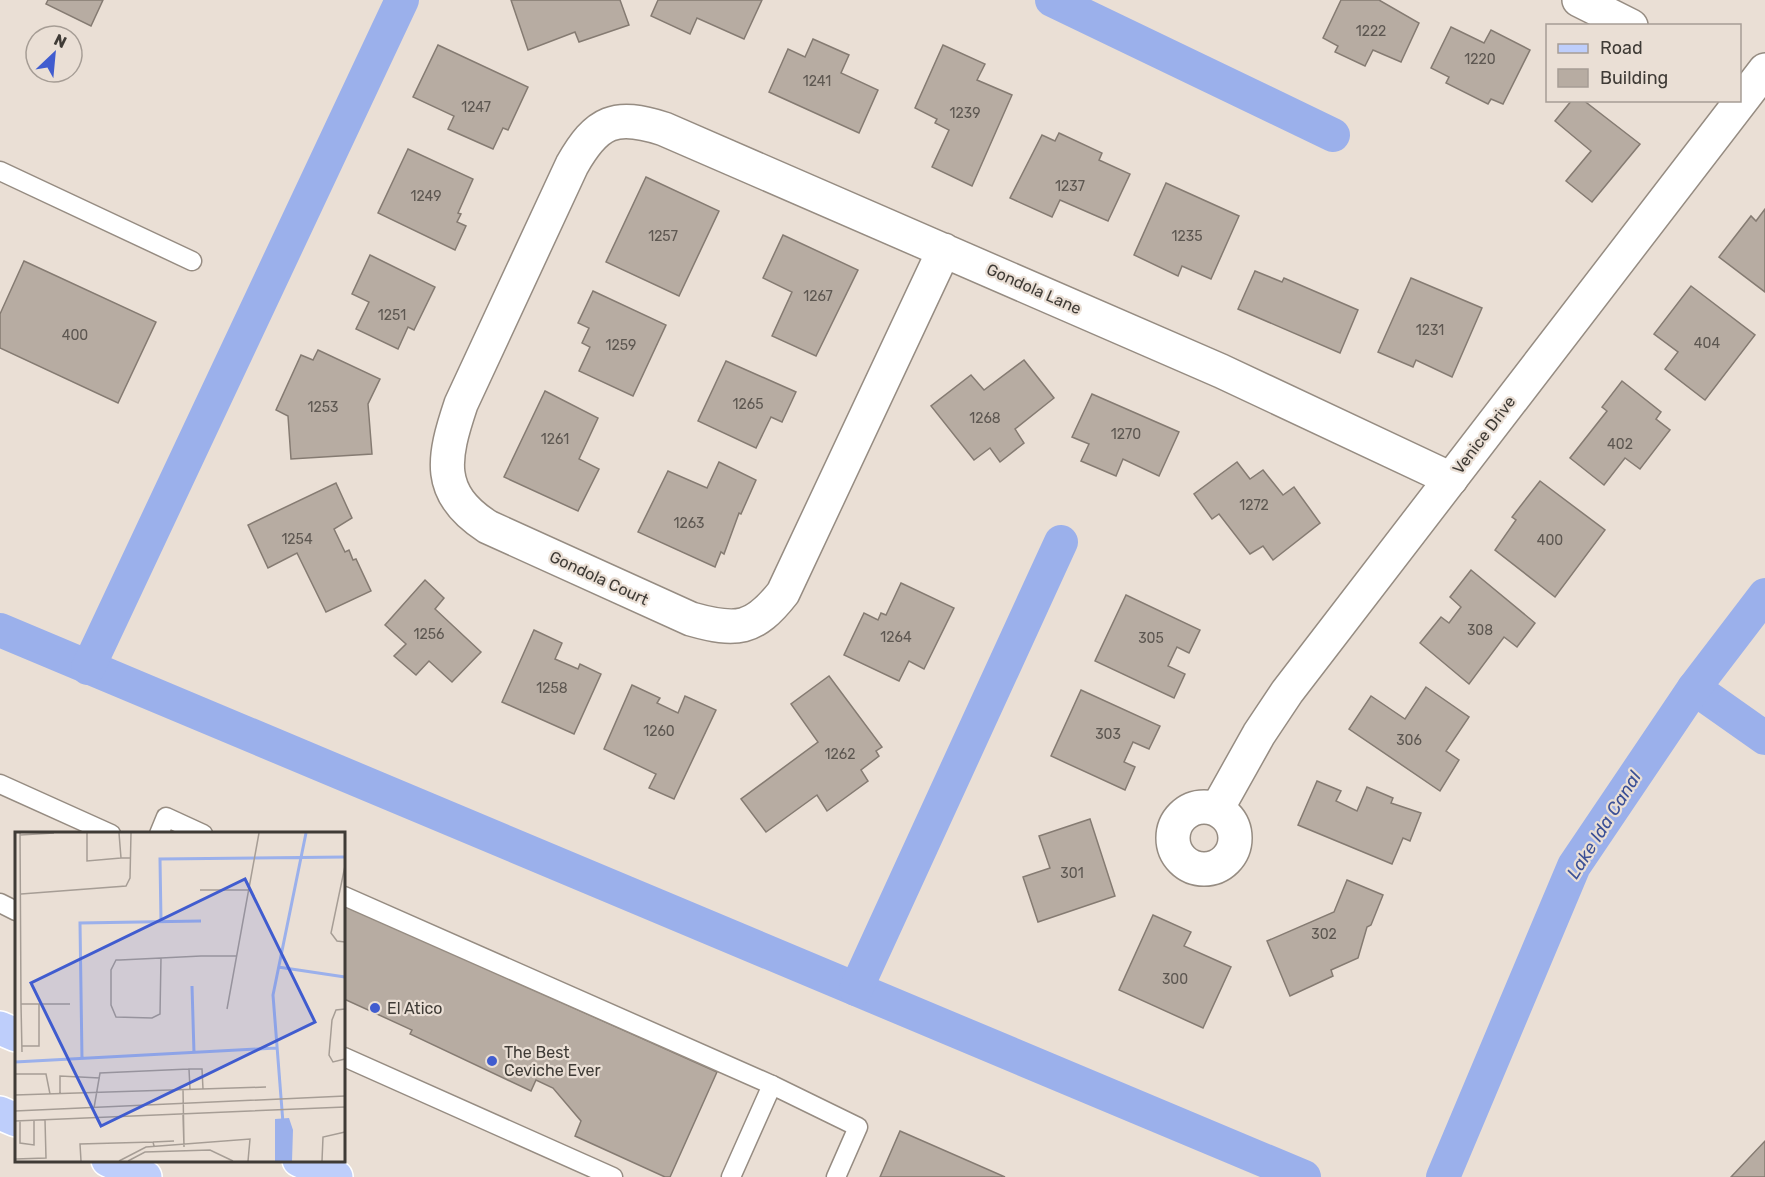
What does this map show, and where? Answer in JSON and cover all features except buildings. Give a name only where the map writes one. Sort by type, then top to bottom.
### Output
[{"type":"main road","points":[[0,1113],[15,1120]]},
{"type":"main road","points":[[110,1162],[145,1177]]},
{"type":"main road","points":[[301,1162],[336,1177]]},
{"type":"street","points":[[1579,0],[1627,24]]},
{"type":"street","name":"Venice Drive","points":[[1741,94],[1752,79]]},
{"type":"street","name":"Venice Drive","points":[[1217,809],[1259,734],[1287,692],[1451,479],[1735,102]]},
{"type":"street","name":"Gondola Lane","points":[[610,123],[636,120],[664,129],[1221,371],[1451,479]]},
{"type":"street","name":"Gondola Court","points":[[610,123],[590,138],[572,165],[460,404],[448,442],[447,474],[454,497],[469,515],[488,527],[692,619],[716,626],[744,625],[759,620],[783,593],[944,250]]},
{"type":"lane","points":[[0,171],[192,261]]},
{"type":"lane","points":[[0,784],[107,832]]},
{"type":"lane","points":[[163,825],[194,832]]},
{"type":"lane","points":[[345,896],[772,1085],[858,1127],[836,1177]]},
{"type":"lane","points":[[0,903],[15,910]]},
{"type":"lane","points":[[345,1057],[613,1177]]},
{"type":"lane","points":[[730,1177],[772,1085]]},
{"type":"waterway","points":[[88,668],[402,0]]},
{"type":"waterway","points":[[1052,0],[1333,135]]},
{"type":"waterway","points":[[856,989],[1061,542]]},
{"type":"waterway","name":"Lake Ida Canal","points":[[1443,1177],[1574,866],[1694,688],[1765,595]]},
{"type":"waterway","points":[[0,630],[1304,1177]]},
{"type":"waterway","points":[[1694,688],[1765,738]]},
{"type":"place","name":"El Atico","points":[[375,1008]]},
{"type":"place","name":"The Best Ceviche Ever","points":[[492,1061]]}]
